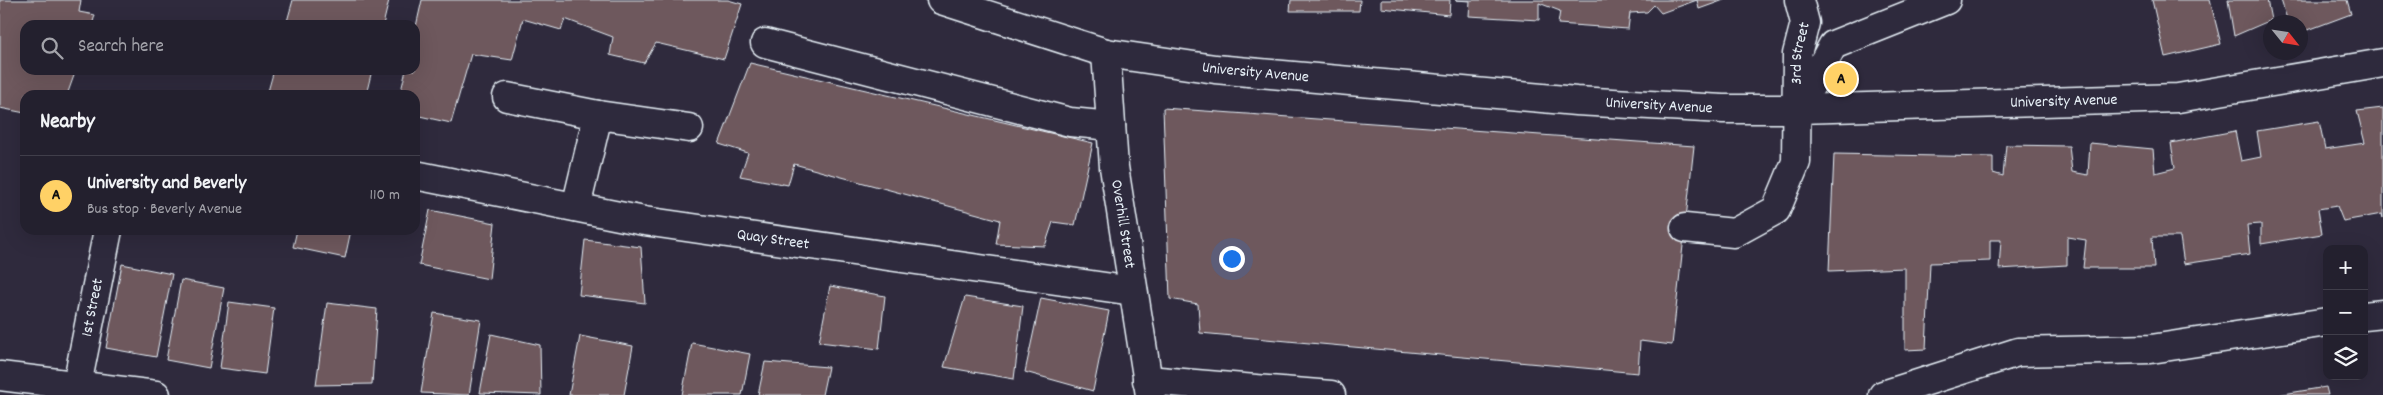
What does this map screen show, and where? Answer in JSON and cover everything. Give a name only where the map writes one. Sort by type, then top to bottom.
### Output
[{"type":"street","name":"University Avenue","points":[[941,0],[1106,53],[1214,69],[1576,101],[1723,109],[1798,109],[2178,98],[2383,63]]},
{"type":"street","name":"3rd Street","points":[[1685,228],[1734,233],[1776,210],[1796,162],[1798,109],[1797,54],[1804,23],[1799,0]]},
{"type":"street","points":[[1798,109],[1833,45],[1946,0]]},
{"type":"street","points":[[764,43],[1070,122],[1111,126]]},
{"type":"street","name":"Overhill Street","points":[[1106,53],[1114,167],[1149,388]]},
{"type":"street","points":[[507,97],[598,115],[689,128]]},
{"type":"street","points":[[576,207],[598,115]]},
{"type":"street","name":"Quay Street","points":[[420,176],[644,221],[1133,291]]},
{"type":"street","name":"1st Street","points":[[77,384],[107,235]]},
{"type":"street","points":[[2368,316],[2383,314]]},
{"type":"street","points":[[1883,395],[2018,352],[2151,349],[2323,323]]},
{"type":"street","points":[[0,376],[156,395]]},
{"type":"street","points":[[1149,388],[1331,395]]},
{"type":"building","points":[[0,0],[81,0],[79,12],[95,15],[94,20],[20,20],[20,75],[74,75],[69,90],[20,90],[20,112],[0,108]]},
{"type":"building","points":[[293,0],[389,0],[384,20],[287,20]]},
{"type":"building","points":[[422,0],[728,0],[742,4],[724,59],[656,43],[644,63],[610,55],[613,37],[565,19],[561,30],[523,19],[512,60],[471,54],[451,123],[420,116],[420,90],[401,90],[405,75],[420,75],[420,20],[417,20]]},
{"type":"building","points":[[1291,0],[1360,0],[1359,11],[1290,11]]},
{"type":"building","points":[[1381,0],[1450,0],[1449,15],[1381,8]]},
{"type":"building","points":[[1455,0],[1697,0],[1661,13],[1654,5],[1647,12],[1630,13],[1628,29],[1558,24],[1560,11],[1539,3],[1539,20],[1469,16],[1470,1]]},
{"type":"building","points":[[1697,0],[1724,0],[1699,9]]},
{"type":"building","points":[[2152,0],[2210,0],[2221,44],[2165,57]]},
{"type":"building","points":[[2228,0],[2267,0],[2270,15],[2263,15],[2263,23],[2234,36]]},
{"type":"building","points":[[2281,0],[2347,0],[2351,14],[2308,30],[2308,15],[2286,15]]},
{"type":"building","points":[[750,63],[1093,143],[1075,225],[1053,222],[1045,246],[996,244],[1000,220],[794,164],[788,185],[740,176],[748,153],[719,144]]},
{"type":"building","points":[[273,75],[371,75],[367,90],[268,90]]},
{"type":"building","points":[[1163,108],[1694,146],[1672,345],[1640,341],[1638,373],[1200,333],[1198,304],[1170,299]]},
{"type":"building","points":[[2383,108],[2383,218],[2382,214],[2343,221],[2337,206],[2318,209],[2322,234],[2261,244],[2261,224],[2247,225],[2250,254],[2184,264],[2180,237],[2152,237],[2154,268],[2083,268],[2086,240],[2067,237],[2067,265],[1999,269],[2001,240],[1990,240],[1990,261],[1930,263],[1926,349],[1905,350],[1905,268],[1829,271],[1834,154],[1993,157],[1993,173],[2003,176],[2006,145],[2069,146],[2072,172],[2088,175],[2090,143],[2153,149],[2155,173],[2175,168],[2171,143],[2235,131],[2241,161],[2261,157],[2257,131],[2319,121],[2325,149],[2365,143],[2357,111]]},
{"type":"building","points":[[430,210],[495,223],[489,279],[419,265]]},
{"type":"building","points":[[296,235],[350,235],[345,258],[293,247]]},
{"type":"building","points":[[585,240],[641,247],[645,303],[579,295]]},
{"type":"building","points":[[122,264],[172,274],[156,357],[106,348]]},
{"type":"building","points":[[181,280],[224,288],[209,368],[166,360]]},
{"type":"building","points":[[830,286],[885,296],[879,349],[819,342]]},
{"type":"building","points":[[965,297],[1023,306],[1014,379],[944,367]]},
{"type":"building","points":[[1041,298],[1109,311],[1093,391],[1025,372]]},
{"type":"building","points":[[229,302],[274,308],[265,374],[220,368]]},
{"type":"building","points":[[327,303],[377,309],[372,384],[316,385]]},
{"type":"building","points":[[434,313],[481,320],[469,395],[421,393]]},
{"type":"building","points":[[491,334],[540,345],[541,395],[480,393]]},
{"type":"building","points":[[580,336],[633,346],[624,395],[569,395]]},
{"type":"building","points":[[692,343],[750,354],[742,395],[682,395]]},
{"type":"building","points":[[765,362],[828,367],[822,395],[758,395]]},
{"type":"building","points":[[2326,387],[2328,395],[2277,395]]},
{"type":"place","name":"University and Beverly","points":[[1841,79]]}]
